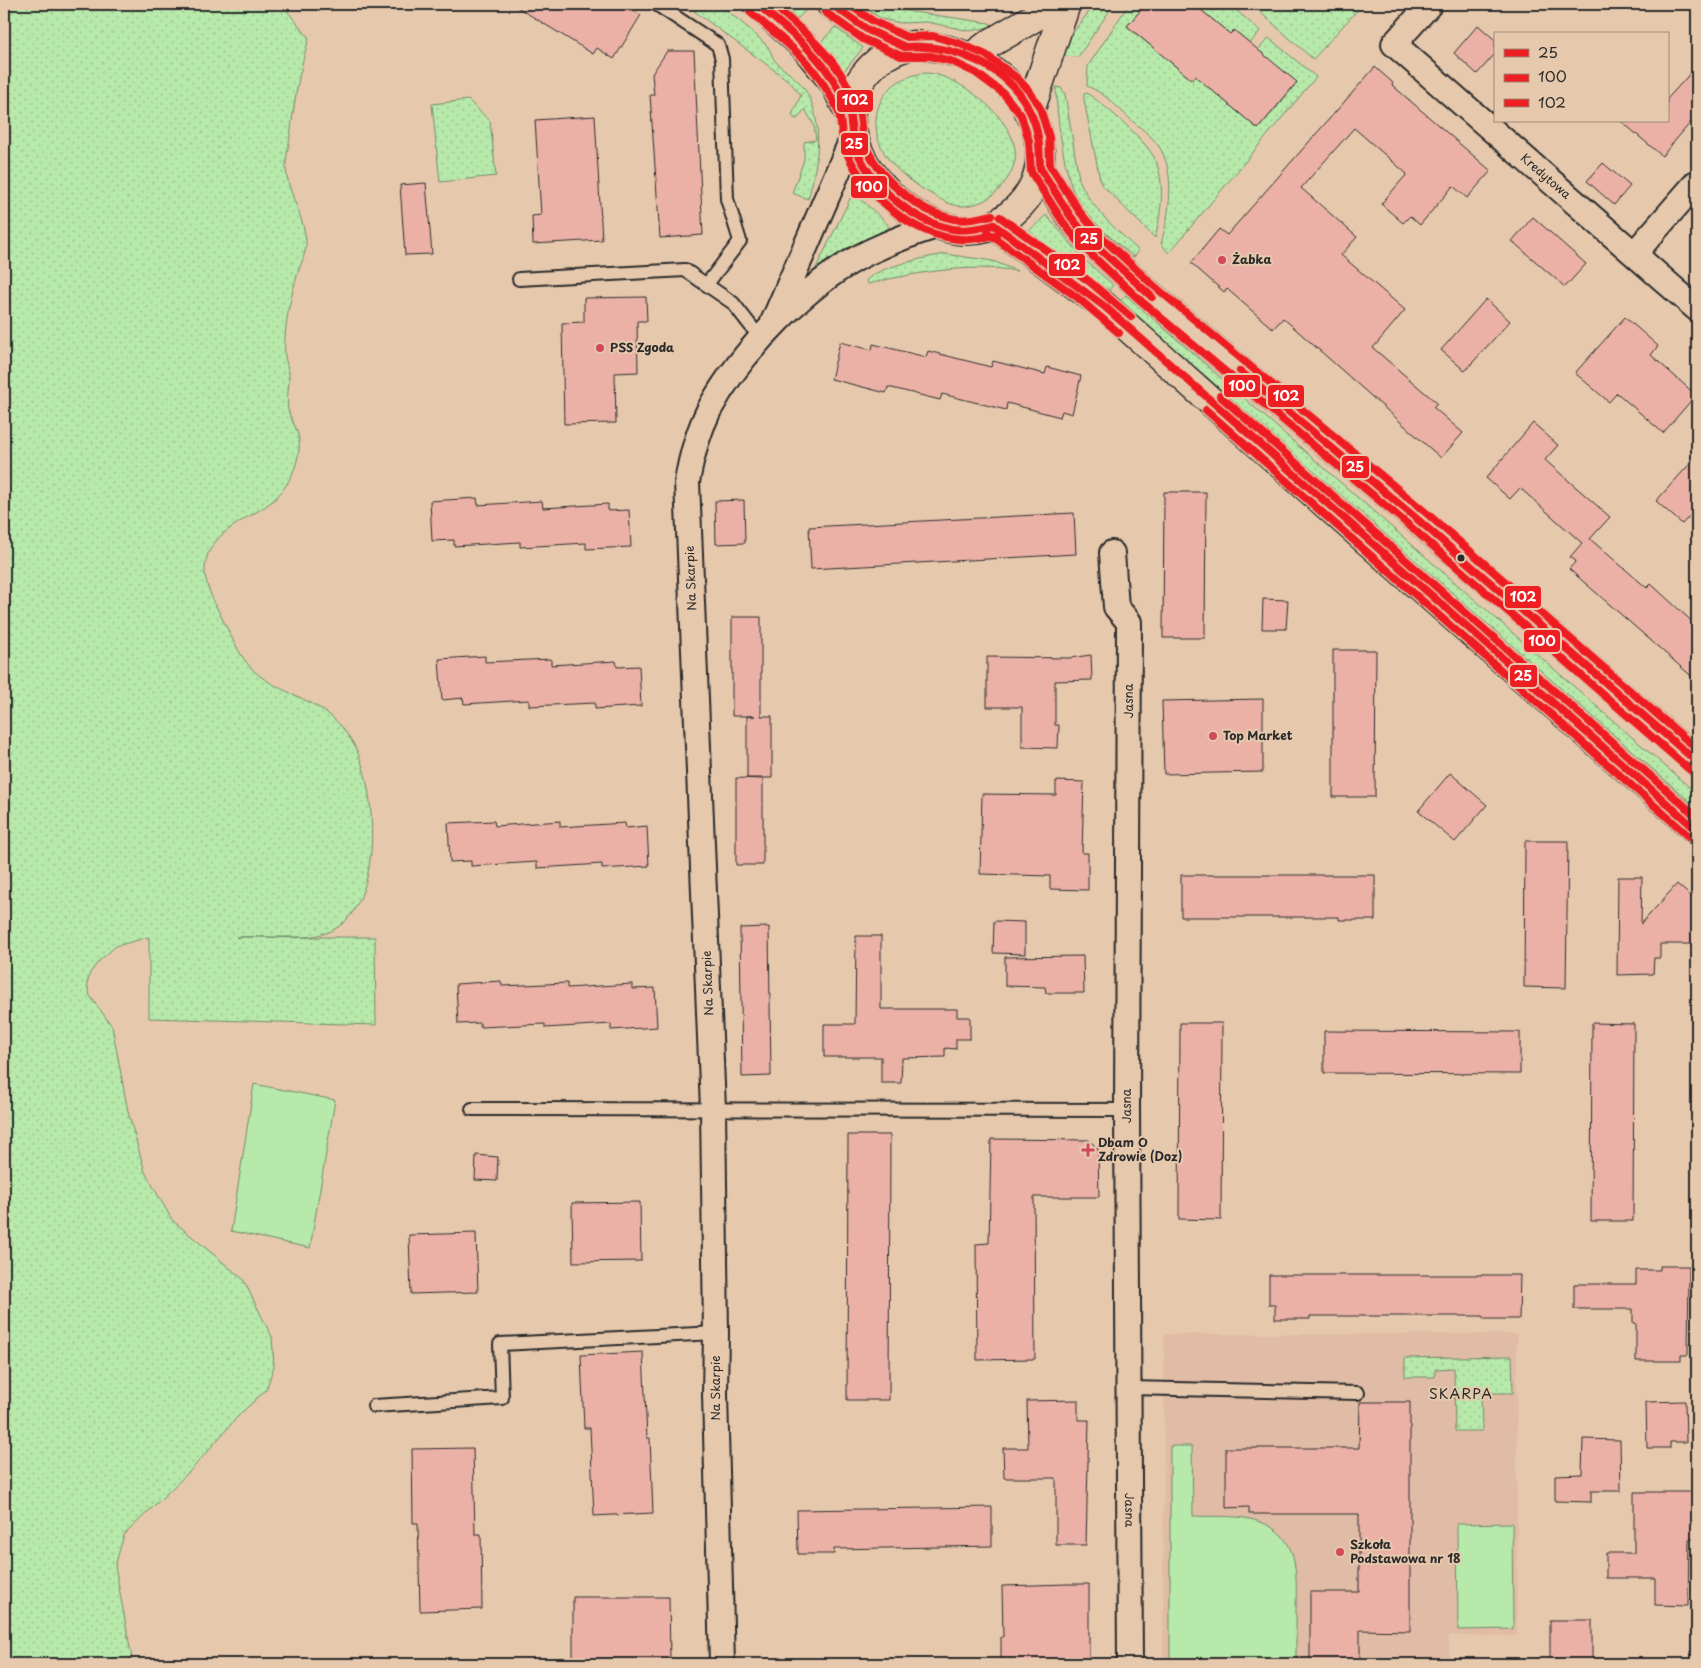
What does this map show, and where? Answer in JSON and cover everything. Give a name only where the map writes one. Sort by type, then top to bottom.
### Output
[{"type":"main road","points":[[757,4],[804,46],[835,84],[861,158],[882,186],[916,214],[940,225],[970,230],[994,225],[1014,211],[1026,199],[1034,187],[1040,168],[1039,139],[1030,111],[1022,98],[1010,85],[990,69],[970,58],[937,46],[905,47],[882,57],[866,73],[856,88],[851,127]]},
{"type":"main road","points":[[831,4],[868,30],[905,47]]},
{"type":"main road","points":[[970,58],[989,44],[1057,4]]},
{"type":"main road","points":[[1030,111],[1066,4]]},
{"type":"main road","points":[[1040,168],[1071,217],[1089,239],[1147,293],[1418,519],[1697,762]]},
{"type":"main road","points":[[994,225],[1104,306],[1697,830]]},
{"type":"street","name":"Kredytowa","points":[[1430,4],[1394,44],[1697,309]]},
{"type":"street","points":[[766,333],[851,127]]},
{"type":"street","points":[[1635,254],[1697,182]]},
{"type":"street","points":[[766,333],[826,280],[868,253],[908,235],[940,225]]},
{"type":"street","name":"Na Skarpie","points":[[722,1664],[715,1394],[713,1109],[687,482],[690,462],[709,411],[723,388],[766,333]]},
{"type":"street","name":"Jasna","points":[[1112,553],[1116,607],[1129,622],[1127,1110],[1130,1664]]},
{"type":"lane","points":[[656,4],[718,45],[722,59],[727,199],[740,241],[707,284]]},
{"type":"lane","points":[[519,279],[685,270],[733,303],[766,333]]},
{"type":"lane","points":[[472,1110],[1127,1110]]},
{"type":"lane","points":[[374,1406],[502,1398],[500,1344],[716,1333]]},
{"type":"lane","points":[[1129,1388],[1358,1393]]},
{"type":"shaded area","name":"Szkoła Podstawowa nr 18","points":[[1164,1334],[1517,1334],[1517,1636],[1449,1636],[1449,1664],[1163,1664]]},
{"type":"green space","points":[[4,4],[286,4],[288,12],[309,38],[297,87],[286,167],[289,184],[303,224],[306,241],[304,255],[291,298],[285,338],[285,357],[289,373],[288,408],[297,430],[299,450],[293,472],[286,486],[270,503],[218,538],[206,560],[205,573],[207,585],[214,603],[238,650],[254,671],[270,683],[313,704],[333,717],[356,749],[369,794],[371,850],[367,878],[358,902],[345,921],[326,933],[306,937],[375,937],[376,1025],[149,1018],[149,937],[116,946],[98,962],[90,973],[87,984],[90,996],[112,1026],[128,1112],[145,1172],[172,1220],[243,1279],[272,1337],[274,1366],[266,1390],[240,1414],[192,1469],[124,1535],[115,1566],[133,1664],[4,1664]]},
{"type":"green space","points":[[698,4],[719,4],[768,47],[775,61],[801,84],[809,96],[814,110],[818,140],[815,171],[808,199],[792,193],[804,160],[804,142],[816,140],[814,125],[805,109],[798,118],[795,119],[792,115],[801,95],[789,81],[694,11]]},
{"type":"green space","points":[[780,4],[804,4],[809,7],[797,19]]},
{"type":"green space","points":[[859,4],[989,23],[994,26],[970,31],[927,22],[901,23],[882,19]]},
{"type":"green space","points":[[1095,4],[1114,4],[1078,57],[1063,56],[1071,35]]},
{"type":"green space","points":[[1129,4],[1146,4],[1127,26],[1192,80],[1195,76],[1258,129],[1297,83],[1258,50],[1269,38],[1316,77],[1169,253],[1161,244],[1167,220],[1170,194],[1168,168],[1164,156],[1158,145],[1148,134],[1105,96],[1087,86],[1088,66]]},
{"type":"green space","points":[[1194,4],[1229,4],[1260,31],[1250,43],[1234,30],[1230,34]]},
{"type":"green space","points":[[1251,4],[1363,4],[1313,59]]},
{"type":"green space","points":[[835,27],[863,48],[844,71],[821,42]]},
{"type":"green space","points":[[928,73],[941,76],[972,92],[999,117],[1009,131],[1014,146],[1015,160],[1013,167],[1001,187],[989,198],[978,203],[962,206],[943,201],[908,179],[887,157],[879,142],[876,128],[877,114],[881,101],[888,90],[899,81]]},
{"type":"green space","points":[[1056,87],[1061,88],[1065,94],[1079,179],[1084,190],[1113,227],[1139,251],[1134,257],[1093,220],[1074,193],[1061,141]]},
{"type":"green space","points":[[1087,93],[1137,136],[1153,155],[1161,182],[1159,220],[1155,238],[1101,184],[1084,100],[1084,94]]},
{"type":"green space","points":[[468,100],[490,121],[496,176],[440,182],[432,104]]},
{"type":"green space","points":[[856,194],[885,221],[890,229],[852,247],[815,270],[852,195]]},
{"type":"green space","points":[[1046,215],[1086,261],[1113,285],[1108,291],[1071,261],[1026,234]]},
{"type":"green space","points":[[945,254],[993,261],[1017,271],[981,268],[942,270],[868,284],[866,281],[880,271],[891,267]]},
{"type":"green space","points":[[1126,295],[1697,794],[1697,808],[1120,301]]},
{"type":"green space","points":[[254,1084],[335,1100],[310,1248],[231,1231]]},
{"type":"green space","points":[[1512,1356],[1513,1393],[1481,1393],[1482,1431],[1455,1431],[1454,1368],[1435,1369],[1435,1377],[1405,1377],[1405,1358]]},
{"type":"green space","points":[[1170,1446],[1192,1446],[1193,1516],[1250,1519],[1266,1524],[1278,1532],[1286,1541],[1295,1564],[1296,1664],[1170,1664]]},
{"type":"green space","points":[[1512,1523],[1513,1629],[1458,1630],[1457,1524]]},
{"type":"building","points":[[512,4],[622,4],[641,15],[614,59],[597,48],[593,54]]},
{"type":"building","points":[[1146,4],[1194,4],[1230,34],[1234,30],[1297,82],[1258,129],[1195,76],[1192,80],[1127,26]]},
{"type":"building","points":[[1478,25],[1494,39],[1494,55],[1477,74],[1454,53]]},
{"type":"building","points":[[667,51],[694,51],[703,235],[660,238],[650,95],[654,95],[652,74]]},
{"type":"building","points":[[1697,66],[1697,115],[1662,156],[1622,122],[1668,122],[1668,98]]},
{"type":"building","points":[[1375,67],[1393,83],[1392,85],[1491,171],[1467,198],[1453,186],[1420,225],[1410,216],[1403,223],[1381,204],[1407,174],[1354,128],[1301,188],[1357,237],[1341,255],[1405,310],[1373,348],[1437,403],[1433,407],[1463,433],[1441,458],[1283,318],[1273,329],[1227,289],[1224,292],[1191,263],[1219,229],[1227,235]]},
{"type":"building","points":[[595,116],[602,240],[533,244],[532,216],[541,215],[535,120]]},
{"type":"building","points":[[1603,163],[1630,186],[1614,205],[1587,181]]},
{"type":"building","points":[[426,183],[432,254],[405,255],[400,185]]},
{"type":"building","points":[[1533,217],[1586,264],[1565,287],[1512,241]]},
{"type":"building","points":[[646,297],[647,321],[637,321],[638,372],[615,373],[616,423],[564,424],[562,323],[584,322],[584,298]]},
{"type":"building","points":[[1486,299],[1510,321],[1465,371],[1441,350]]},
{"type":"building","points":[[1625,317],[1658,346],[1651,355],[1696,395],[1663,433],[1617,393],[1609,402],[1575,373]]},
{"type":"building","points":[[840,342],[872,350],[873,344],[926,357],[928,351],[991,367],[993,361],[1045,374],[1047,367],[1081,376],[1072,414],[1062,411],[1060,417],[1007,403],[1006,410],[942,394],[940,400],[888,387],[886,393],[831,379]]},
{"type":"building","points":[[1533,423],[1558,445],[1545,460],[1610,517],[1590,539],[1647,588],[1651,584],[1697,626],[1697,681],[1569,569],[1576,561],[1570,557],[1582,543],[1520,488],[1510,499],[1486,478]]},
{"type":"building","points":[[1697,456],[1697,508],[1682,524],[1656,501]]},
{"type":"building","points":[[1164,492],[1206,492],[1205,638],[1163,638]]},
{"type":"building","points":[[477,498],[478,505],[542,501],[543,508],[608,504],[608,511],[629,510],[631,547],[586,549],[586,543],[520,547],[520,542],[454,546],[454,540],[432,541],[430,501]]},
{"type":"building","points":[[744,500],[745,543],[716,544],[715,501]]},
{"type":"building","points":[[1074,513],[1076,554],[811,569],[809,527]]},
{"type":"building","points":[[1263,599],[1288,600],[1286,629],[1262,629]]},
{"type":"building","points":[[732,617],[761,617],[761,716],[772,716],[772,778],[747,778],[747,716],[732,716]]},
{"type":"building","points":[[1333,650],[1376,650],[1375,797],[1333,797]]},
{"type":"building","points":[[1091,655],[1092,680],[1055,681],[1055,725],[1059,725],[1058,748],[1022,747],[1022,707],[987,707],[987,657],[1069,658]]},
{"type":"building","points":[[485,656],[485,662],[551,659],[551,665],[616,661],[617,667],[639,666],[641,706],[595,709],[595,703],[529,706],[529,700],[464,704],[463,698],[442,700],[439,659]]},
{"type":"building","name":"Top Market","points":[[1263,699],[1263,772],[1164,774],[1162,701]]},
{"type":"building","points":[[1450,773],[1487,805],[1455,842],[1418,811]]},
{"type":"building","points":[[736,778],[763,779],[763,865],[736,865]]},
{"type":"building","points":[[1056,781],[1084,782],[1082,853],[1088,853],[1088,890],[1050,889],[1050,876],[980,874],[982,794],[1056,795]]},
{"type":"building","points":[[494,821],[495,826],[560,821],[560,827],[625,823],[626,828],[647,826],[649,866],[602,869],[602,864],[537,868],[537,862],[471,866],[471,861],[450,862],[448,823]]},
{"type":"building","points":[[1525,841],[1568,841],[1566,988],[1524,987]]},
{"type":"building","points":[[1181,875],[1375,875],[1375,920],[1339,920],[1339,917],[1181,917]]},
{"type":"building","points":[[1618,877],[1642,877],[1641,924],[1677,884],[1697,902],[1697,944],[1660,944],[1660,958],[1654,958],[1653,974],[1617,975]]},
{"type":"building","points":[[994,921],[1025,922],[1025,954],[993,953]]},
{"type":"building","points":[[769,927],[771,1076],[742,1077],[740,928]]},
{"type":"building","points":[[856,936],[881,936],[881,1009],[957,1009],[957,1017],[970,1017],[970,1039],[956,1039],[956,1049],[945,1048],[945,1057],[902,1058],[901,1083],[881,1083],[881,1057],[824,1057],[824,1024],[855,1024]]},
{"type":"building","points":[[1083,956],[1084,993],[1046,993],[1045,987],[1005,986],[1005,957]]},
{"type":"building","points":[[501,981],[502,986],[567,983],[567,988],[632,984],[632,989],[655,988],[657,1027],[611,1030],[611,1024],[545,1028],[545,1024],[480,1027],[480,1023],[458,1024],[456,984]]},
{"type":"building","points":[[1180,1023],[1222,1023],[1221,1220],[1179,1219]]},
{"type":"building","points":[[1592,1023],[1634,1024],[1633,1221],[1591,1221]]},
{"type":"building","points":[[1324,1031],[1520,1032],[1520,1074],[1324,1073]]},
{"type":"building","points":[[848,1135],[890,1135],[889,1400],[847,1400]]},
{"type":"building","points":[[991,1139],[1089,1140],[1098,1149],[1099,1197],[1034,1197],[1035,1359],[977,1360],[976,1244],[989,1243]]},
{"type":"building","points":[[476,1155],[498,1157],[497,1181],[475,1180]]},
{"type":"building","points":[[640,1202],[641,1261],[573,1262],[572,1203]]},
{"type":"building","points":[[476,1233],[478,1292],[411,1294],[409,1235]]},
{"type":"building","points":[[1660,1266],[1689,1266],[1688,1355],[1681,1355],[1681,1361],[1636,1361],[1636,1323],[1633,1323],[1633,1309],[1574,1309],[1574,1284],[1636,1284],[1636,1270],[1660,1270]]},
{"type":"building","points":[[1269,1275],[1520,1275],[1519,1319],[1483,1319],[1483,1316],[1310,1316],[1310,1319],[1275,1319],[1275,1305],[1269,1305]]},
{"type":"building","points":[[643,1352],[647,1438],[650,1438],[653,1513],[594,1516],[590,1428],[584,1428],[581,1355]]},
{"type":"building","points":[[1078,1400],[1078,1420],[1089,1420],[1086,1545],[1056,1545],[1056,1478],[1004,1478],[1003,1448],[1028,1448],[1027,1401]]},
{"type":"building","points":[[1685,1401],[1686,1442],[1670,1442],[1670,1448],[1647,1448],[1646,1402]]},
{"type":"building","points":[[1360,1402],[1410,1402],[1410,1631],[1360,1630],[1360,1664],[1310,1664],[1310,1592],[1359,1592],[1359,1514],[1249,1514],[1249,1507],[1226,1508],[1226,1448],[1359,1448]]},
{"type":"building","points":[[1583,1439],[1620,1440],[1621,1491],[1591,1491],[1591,1502],[1555,1501],[1555,1475],[1582,1474]]},
{"type":"building","points":[[473,1448],[475,1534],[481,1534],[482,1609],[420,1611],[418,1523],[413,1523],[412,1449]]},
{"type":"building","points":[[1634,1492],[1697,1492],[1697,1539],[1689,1539],[1688,1606],[1655,1605],[1655,1578],[1606,1578],[1606,1553],[1634,1553]]},
{"type":"building","points":[[992,1507],[992,1546],[834,1549],[834,1554],[798,1554],[797,1510]]},
{"type":"building","points":[[1089,1584],[1089,1664],[1001,1664],[1001,1637],[1003,1637],[1002,1586]]},
{"type":"building","points":[[573,1597],[669,1597],[670,1661],[573,1661]]},
{"type":"building","points":[[1550,1620],[1592,1620],[1592,1664],[1550,1664]]},
{"type":"transit line","name":"25","points":[[757,4],[800,41],[829,73],[847,105],[855,146],[870,174],[881,187],[908,210],[938,225],[958,230],[994,225]]},
{"type":"transit line","name":"102","points":[[772,4],[812,40],[838,70],[857,104],[864,142],[870,155],[900,191],[926,209],[954,219],[959,220],[992,215]]},
{"type":"transit line","name":"25","points":[[831,4],[868,30],[905,47]]},
{"type":"transit line","name":"102","points":[[848,4],[873,21],[907,37],[933,36],[958,43],[986,55],[1017,78],[1030,92],[1040,108],[1049,137],[1050,165],[1079,211],[1096,232],[1154,286],[1424,511],[1697,749]]},
{"type":"transit line","name":"100","points":[[750,12],[802,57],[820,78],[838,111],[844,147],[854,166],[864,181],[889,207],[903,218],[935,234],[963,239],[996,235]]},
{"type":"transit line","name":"100","points":[[825,12],[863,39],[901,56],[930,56],[951,61],[976,73],[1003,93],[1021,115],[1029,141],[1031,172],[1063,222],[1082,246],[1141,301],[1411,527],[1690,770]]},
{"type":"transit line","name":"25","points":[[905,47],[942,49],[960,54],[978,61],[1009,82],[1021,96],[1033,119],[1038,139],[1040,168]]},
{"type":"transit line","name":"25","points":[[1040,168],[1071,217],[1089,239],[1152,297]]},
{"type":"transit line","name":"102","points":[[1000,217],[1090,282],[1131,317]]},
{"type":"transit line","name":"25","points":[[994,225],[1104,306],[1697,830]]},
{"type":"transit line","name":"100","points":[[988,233],[1078,298],[1119,333]]},
{"type":"transit line","name":"25","points":[[1240,371],[1417,519],[1697,762]]},
{"type":"transit line","name":"102","points":[[1220,396],[1697,817]]},
{"type":"transit line","name":"100","points":[[1206,410],[1690,837]]},
{"type":"place","name":"Żabka","points":[[1222,260]]},
{"type":"place","name":"PSS Zgoda","points":[[600,348]]},
{"type":"place","name":"Top Market","points":[[1213,736]]},
{"type":"place","name":"Dbam O Zdrowie (Doz)","points":[[1088,1150]]},
{"type":"place","name":"Szkoła Podstawowa nr 18","points":[[1340,1552]]},
{"type":"district","name":"SKARPA","points":[[1461,1394]]}]
